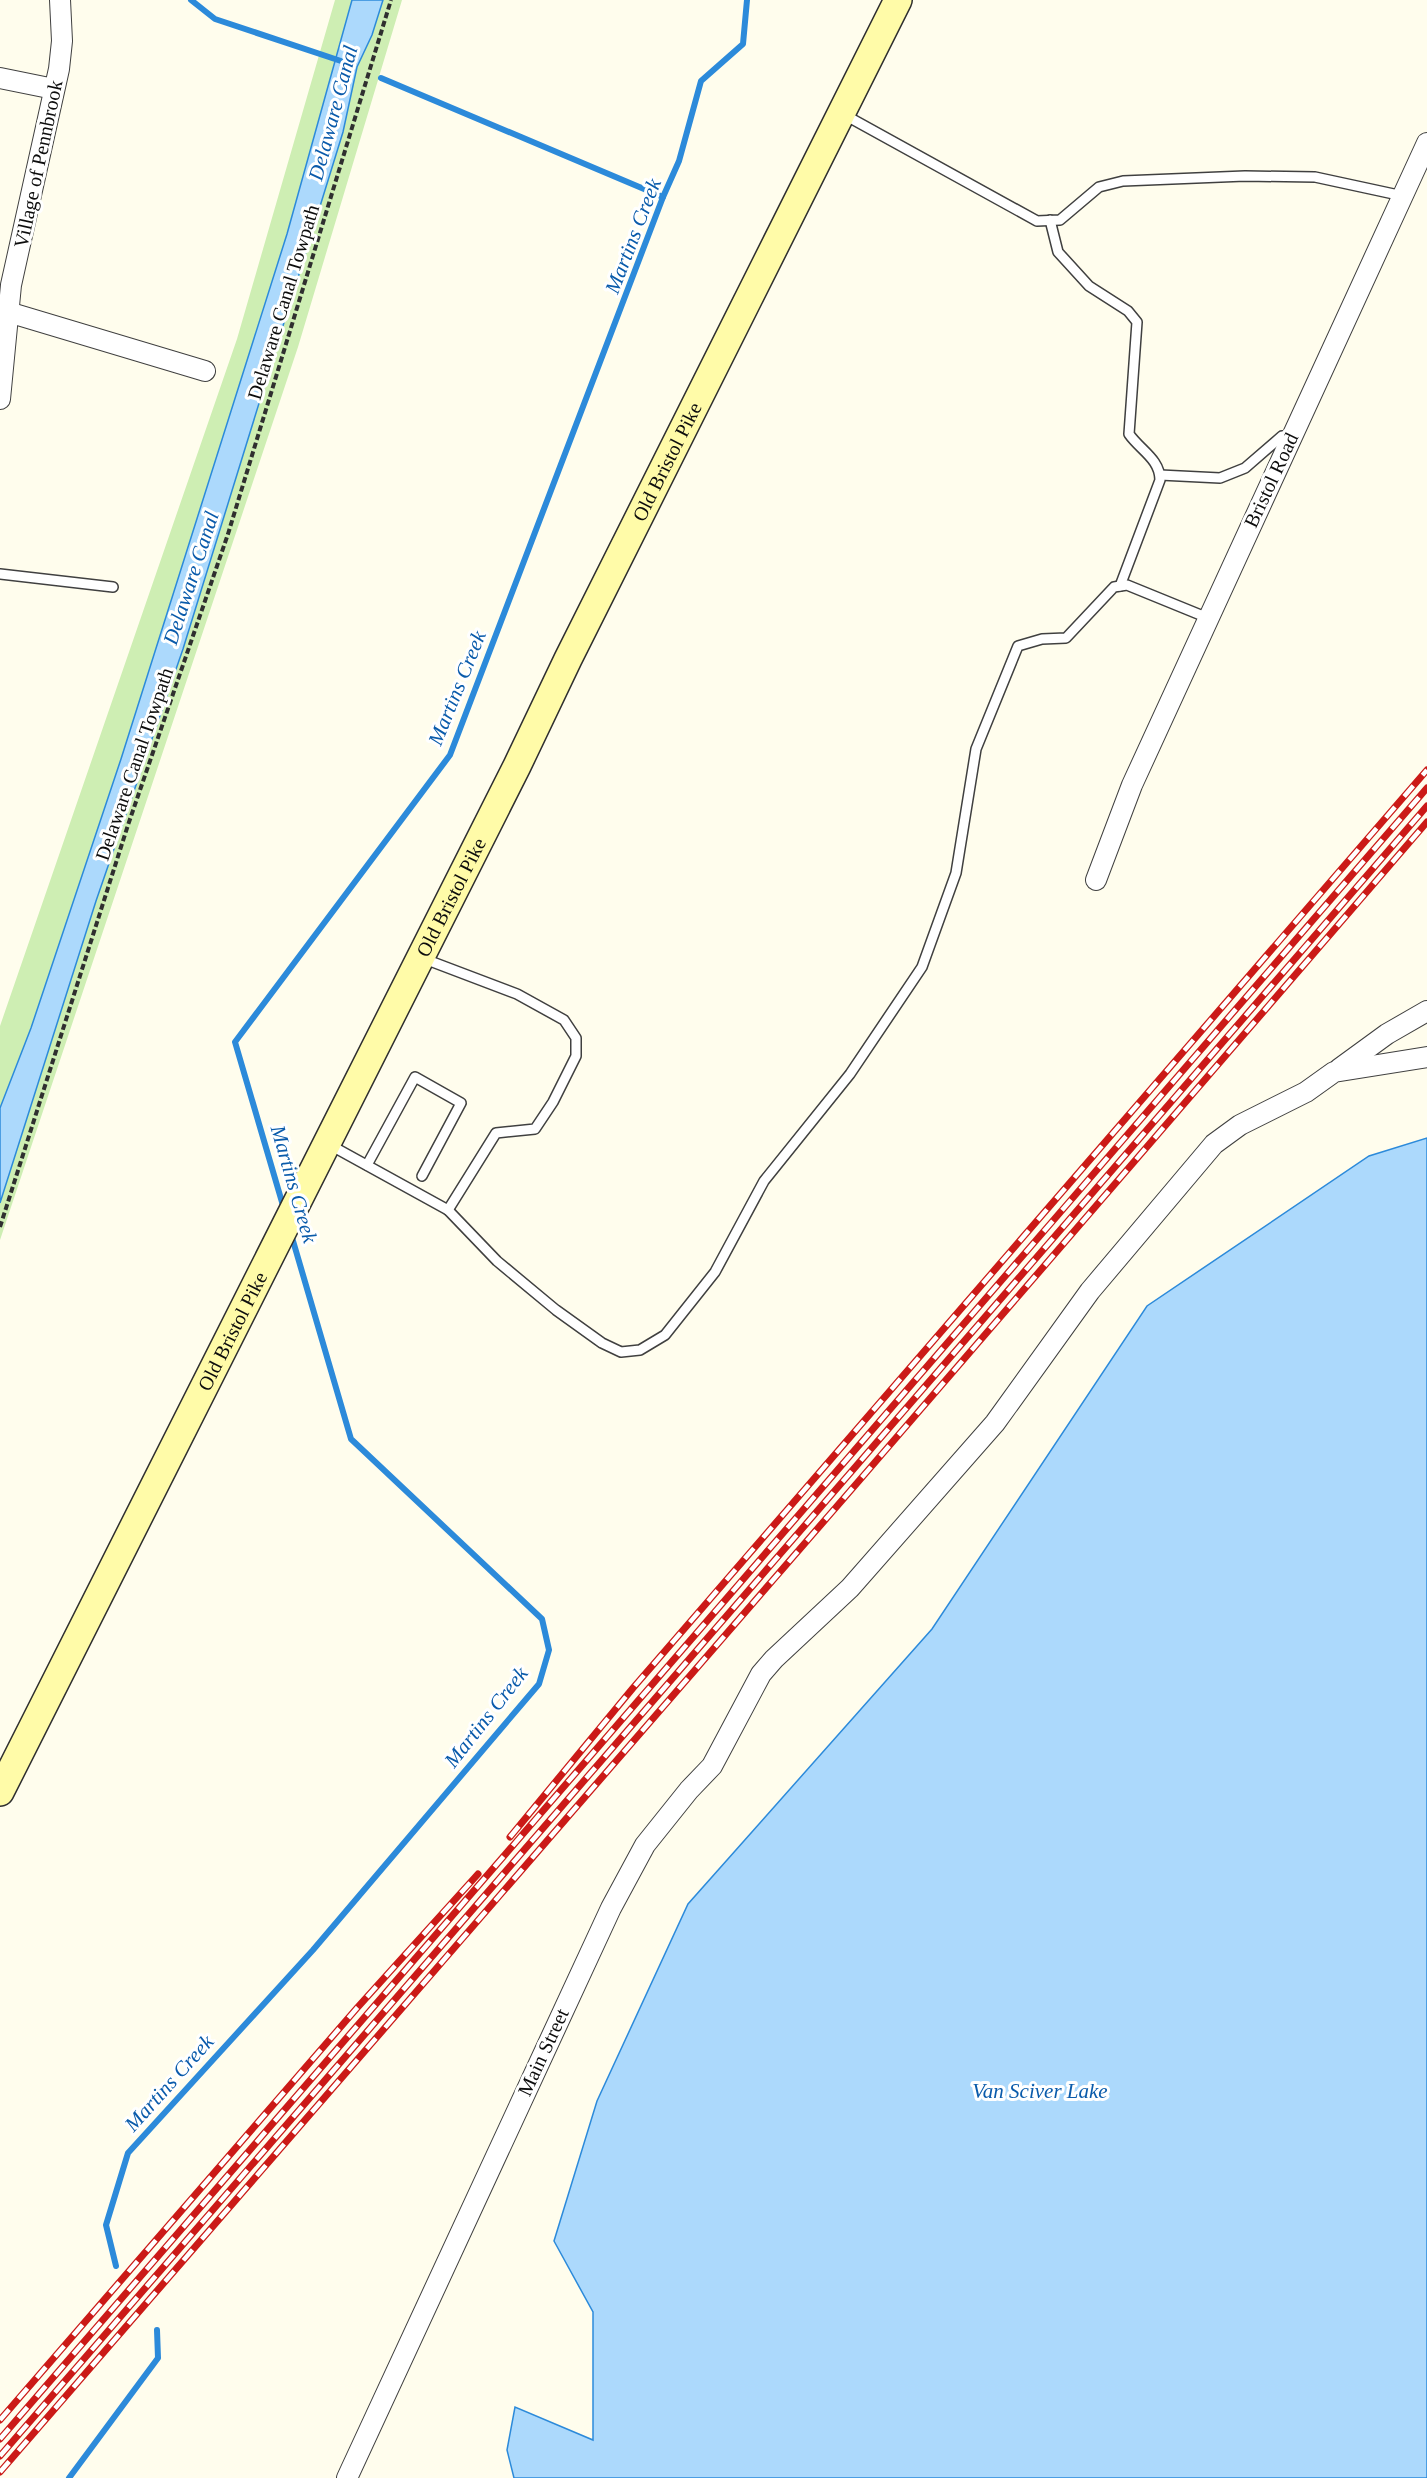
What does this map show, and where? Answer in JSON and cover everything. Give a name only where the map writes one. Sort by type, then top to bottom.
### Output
[{"type":"main road","name":"Old Bristol Pike","points":[[0,1792],[898,0]]},
{"type":"street","name":"Village of Pennbrook","points":[[0,399],[4,312],[54,89],[62,41],[60,0]]},
{"type":"street","points":[[0,78],[54,89]]},
{"type":"street","name":"Bristol Road","points":[[1096,880],[1132,785],[1427,143]]},
{"type":"street","points":[[4,312],[205,371]]},
{"type":"street","name":"Main Street","points":[[347,2478],[611,1908],[645,1845],[689,1790],[712,1766],[761,1674],[850,1588],[995,1423],[1090,1291],[1215,1144],[1240,1125],[1306,1092],[1387,1034],[1427,1011]]},
{"type":"street","points":[[1334,1072],[1427,1058]]},
{"type":"lane","points":[[841,113],[1037,221],[1060,220],[1099,187],[1123,181],[1245,176],[1315,177],[1403,196]]},
{"type":"lane","points":[[1050,220],[1058,252],[1089,286],[1128,311],[1137,322],[1129,434],[1137,446],[1156,462],[1160,480],[1120,586]]},
{"type":"lane","points":[[1160,475],[1220,478],[1245,468],[1282,436],[1292,436]]},
{"type":"lane","points":[[0,574],[113,587]]},
{"type":"lane","points":[[326,1143],[448,1210],[497,1261],[556,1310],[602,1343],[621,1352],[640,1350],[655,1343],[665,1335],[715,1272],[764,1181],[850,1074],[922,967],[956,873],[976,749],[1018,646],[1042,639],[1066,638],[1114,587],[1120,586],[1127,585],[1208,618]]},
{"type":"lane","points":[[420,957],[517,994],[564,1020],[576,1038],[576,1056],[553,1102],[535,1129],[496,1133],[448,1210]]},
{"type":"lane","points":[[367,1165],[415,1077],[461,1103],[422,1176]]},
{"type":"path","name":"Delaware Canal Towpath","points":[[0,1227],[128,825],[228,534],[391,0]]},
{"type":"green space","points":[[335,0],[402,0],[298,347],[0,1240],[0,1026],[237,339]]},
{"type":"water","name":"Delaware Canal","points":[[352,0],[383,0],[372,35],[357,67],[343,132],[183,649],[96,901],[0,1203],[0,1108],[31,1028],[121,759],[287,234]]},
{"type":"water","name":"Van Sciver Lake","points":[[1427,1138],[1427,2478],[514,2478],[507,2450],[515,2407],[593,2440],[593,2312],[554,2241],[597,2101],[688,1904],[932,1629],[1147,1306],[1369,1156]]},
{"type":"waterway","name":"Delaware Canal","points":[[191,0],[215,19],[341,61]]},
{"type":"waterway","name":"Martins Creek","points":[[284,1209],[235,1042],[450,755],[663,197],[679,161],[701,81],[743,44],[747,0]]},
{"type":"waterway","points":[[381,78],[663,197]]},
{"type":"waterway","name":"Martins Creek","points":[[116,2266],[106,2225],[128,2153],[313,1950],[539,1684],[549,1650],[542,1619],[351,1439],[291,1234]]},
{"type":"waterway","name":"Martins Creek","points":[[69,2478],[158,2358],[157,2330]]},
{"type":"railway","points":[[510,1837],[633,1688],[1427,770]]},
{"type":"railway","points":[[0,2439],[1427,788]]},
{"type":"railway","points":[[0,2456],[1427,806]]},
{"type":"railway","points":[[0,2472],[1427,822]]},
{"type":"railway","points":[[0,2420],[357,2008],[478,1874]]}]
